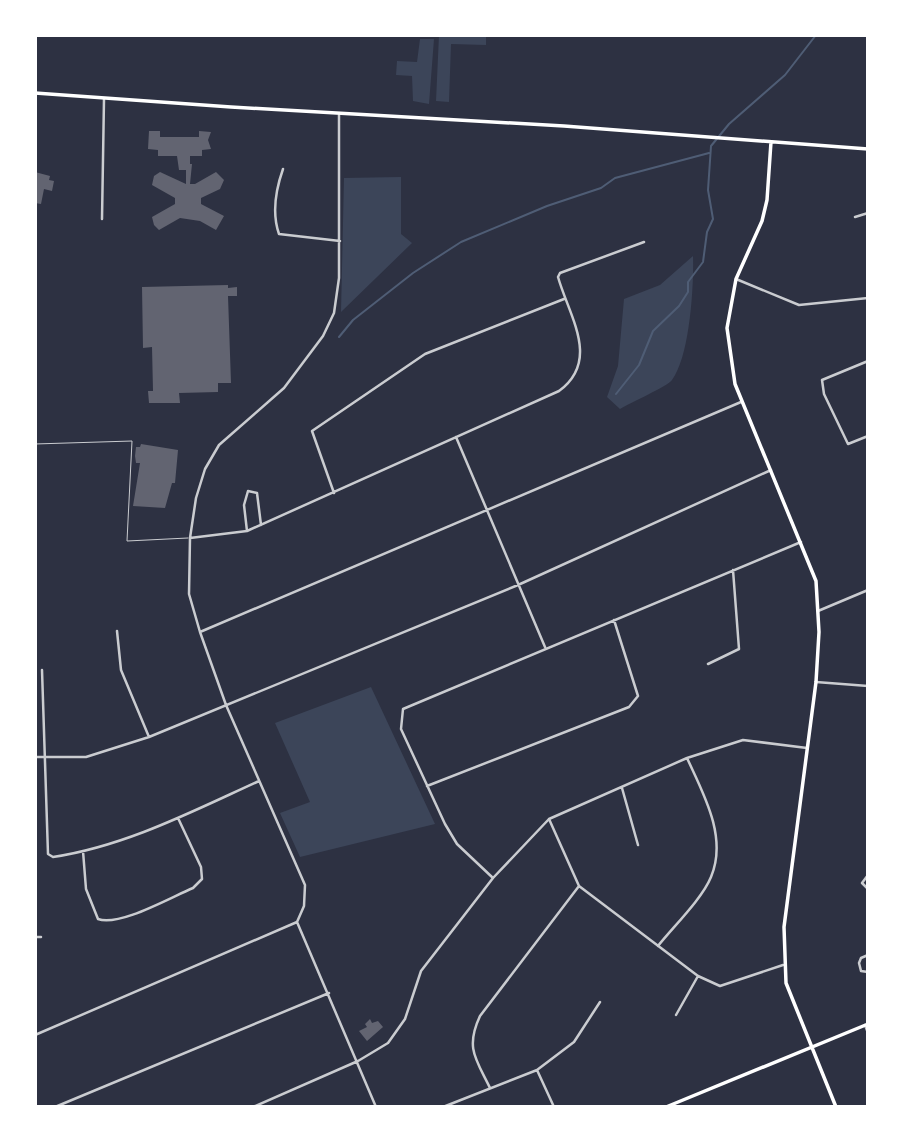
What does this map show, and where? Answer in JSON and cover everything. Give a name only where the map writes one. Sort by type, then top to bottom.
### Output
[{"type":"main road","points":[[35,93],[340,114],[564,125],[868,149]]},
{"type":"main road","points":[[771,142],[767,200],[762,221],[736,279],[727,328],[730,362],[743,401],[816,582],[816,682],[784,927],[783,965],[786,983],[836,1107]]},
{"type":"main road","points":[[666,1107],[867,1024]]},
{"type":"street","points":[[102,219],[104,99]]},
{"type":"street","points":[[35,1035],[297,922],[304,906],[305,886],[226,705],[200,632],[189,594],[190,538],[196,498],[205,469],[219,445],[284,388],[323,336],[334,313],[340,241],[340,114]]},
{"type":"street","points":[[283,169],[278,183],[275,223],[279,234],[340,241]]},
{"type":"street","points":[[855,217],[868,213]]},
{"type":"street","points":[[190,538],[247,531],[568,384],[579,360],[582,342],[564,299],[558,277],[560,273],[644,242]]},
{"type":"street","points":[[736,279],[799,305],[868,298]]},
{"type":"street","points":[[334,493],[312,430],[425,354],[564,299]]},
{"type":"street","points":[[868,361],[822,380],[824,394],[848,444],[868,436]]},
{"type":"street","points":[[200,632],[743,401]]},
{"type":"street","points":[[456,437],[545,648]]},
{"type":"street","points":[[35,757],[86,757],[149,737],[518,585],[771,470]]},
{"type":"street","points":[[247,531],[244,505],[248,491],[253,490],[260,499],[261,525]]},
{"type":"street","points":[[493,878],[457,844],[401,729],[403,709],[801,542]]},
{"type":"street","points":[[708,664],[739,649],[733,570]]},
{"type":"street","points":[[818,611],[868,590]]},
{"type":"street","points":[[427,786],[629,706],[638,696],[614,620]]},
{"type":"street","points":[[117,631],[121,670],[149,737]]},
{"type":"street","points":[[42,670],[48,854],[53,857],[83,851],[178,818],[259,781]]},
{"type":"street","points":[[816,682],[868,686]]},
{"type":"street","points":[[254,1107],[358,1061],[388,1043],[405,1019],[421,971],[493,878],[549,819],[687,758],[743,740],[807,748]]},
{"type":"street","points":[[658,946],[710,879],[716,861],[712,813],[687,758]]},
{"type":"street","points":[[621,787],[638,845]]},
{"type":"street","points":[[83,851],[86,889],[98,919],[108,923],[121,919],[193,888],[202,879],[201,867],[178,818]]},
{"type":"street","points":[[549,819],[579,886],[698,976],[720,986],[783,965]]},
{"type":"street","points":[[868,875],[862,881],[868,890]]},
{"type":"street","points":[[490,1088],[471,1047],[473,1030],[480,1016],[579,886]]},
{"type":"street","points":[[297,922],[376,1107]]},
{"type":"street","points":[[35,937],[41,937]]},
{"type":"street","points":[[868,956],[861,958],[859,963],[861,971],[868,972]]},
{"type":"street","points":[[676,1015],[698,976]]},
{"type":"street","points":[[55,1107],[329,993]]},
{"type":"street","points":[[443,1107],[537,1070],[574,1042],[600,1002]]},
{"type":"street","points":[[867,1024],[868,1033]]},
{"type":"street","points":[[537,1070],[554,1107]]},
{"type":"lane","points":[[35,444],[132,441],[127,541],[190,538]]},
{"type":"shaded area","points":[[439,35],[486,35],[486,45],[451,44],[449,102],[436,101]]},
{"type":"shaded area","points":[[420,39],[434,39],[429,104],[413,101],[412,76],[396,75],[397,61],[417,62]]},
{"type":"shaded area","points":[[401,177],[401,234],[412,243],[341,312],[344,178]]},
{"type":"shaded area","points":[[693,256],[690,320],[678,369],[669,383],[620,409],[607,397],[618,366],[624,299],[660,285]]},
{"type":"shaded area","points":[[371,687],[435,824],[300,857],[280,813],[310,802],[275,723]]},
{"type":"building","points":[[149,131],[160,131],[160,137],[199,137],[199,131],[211,132],[208,140],[211,149],[202,150],[202,156],[190,156],[190,184],[216,172],[224,180],[220,189],[201,198],[201,204],[224,216],[216,230],[200,221],[180,218],[159,230],[154,225],[152,217],[175,204],[175,198],[152,185],[154,176],[160,172],[186,184],[186,170],[179,170],[177,156],[158,156],[158,150],[148,149]]},
{"type":"building","points":[[35,172],[50,176],[49,180],[54,181],[52,191],[44,189],[41,204],[35,203]]},
{"type":"building","points":[[228,285],[228,288],[237,287],[237,296],[228,296],[231,383],[218,383],[218,392],[179,393],[180,403],[149,403],[148,391],[153,391],[152,347],[143,348],[142,287]]},
{"type":"building","points":[[141,444],[178,450],[175,483],[172,483],[165,508],[133,506],[140,463],[136,463],[136,447]]},
{"type":"building","points":[[370,1019],[372,1023],[378,1021],[383,1027],[367,1041],[359,1031],[367,1027],[365,1024]]},
{"type":"waterway","points":[[616,394],[639,365],[653,331],[679,306],[688,292],[688,282],[703,262],[707,232],[713,219],[708,190],[711,146],[729,124],[785,75],[816,35]]},
{"type":"waterway","points":[[339,337],[353,320],[413,273],[461,242],[547,206],[601,188],[615,178],[709,153]]}]
